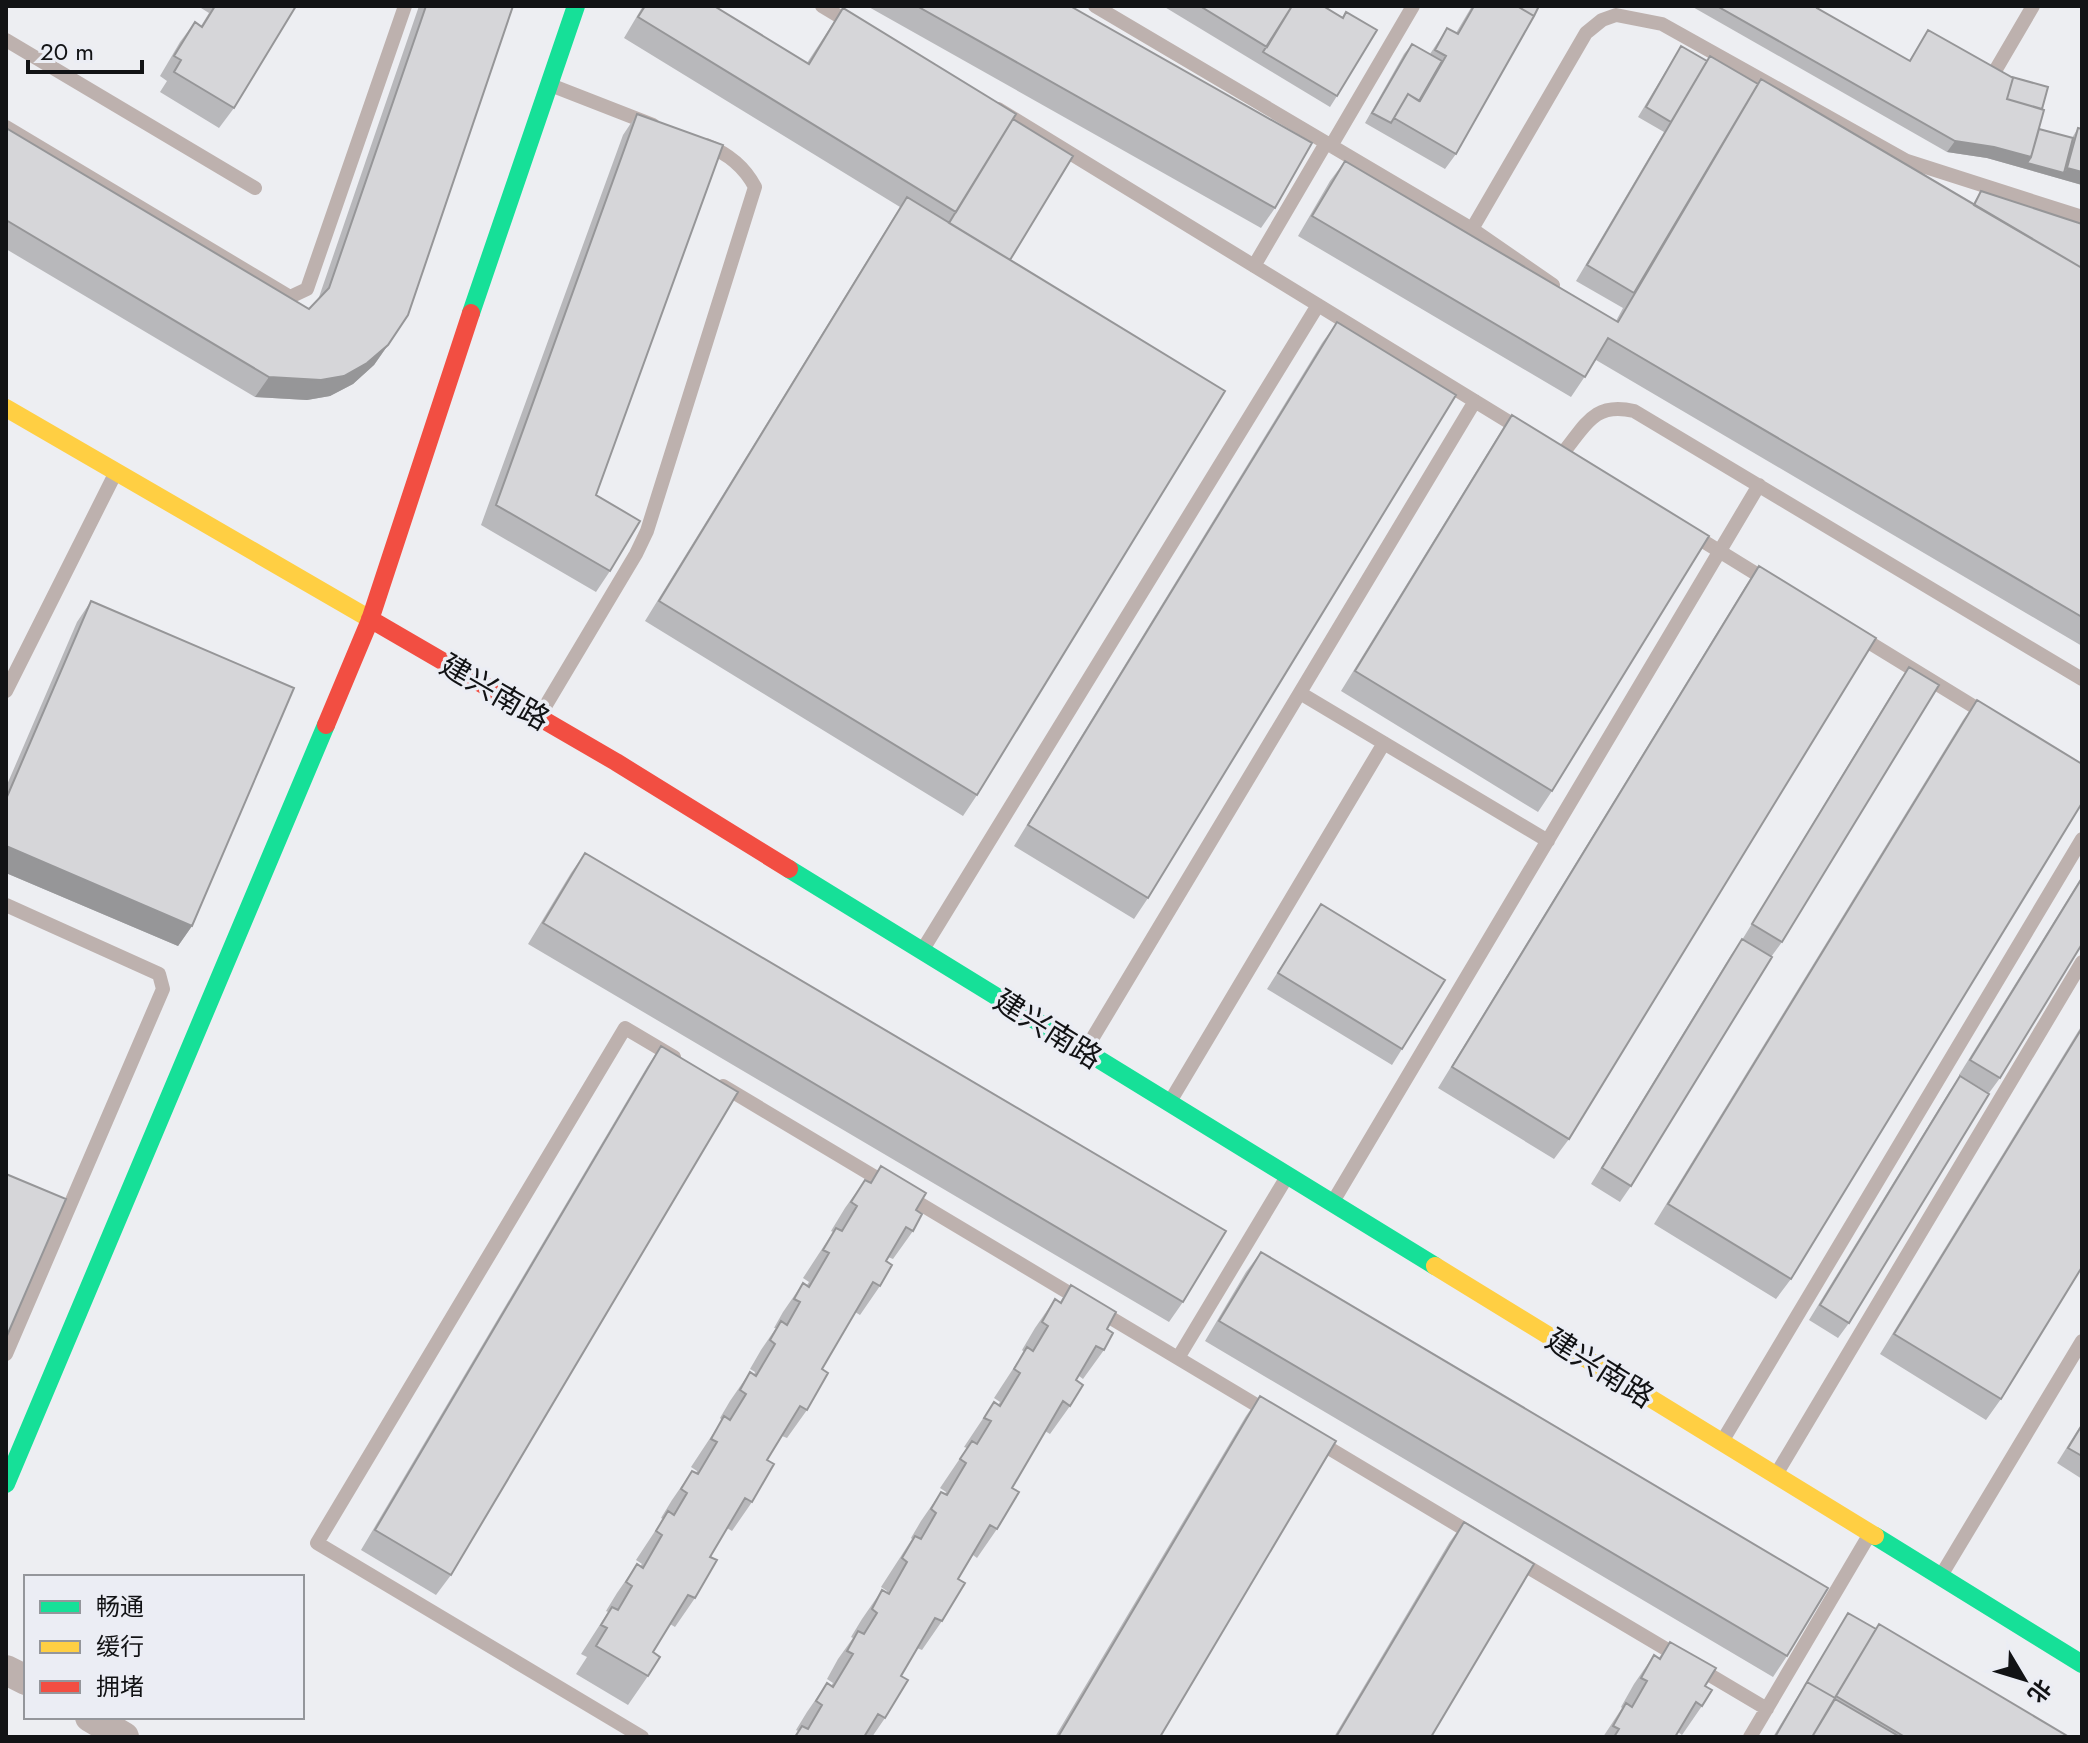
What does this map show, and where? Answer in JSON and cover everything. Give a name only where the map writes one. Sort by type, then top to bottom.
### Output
[{"type":"street","points":[[6,1484],[370,620],[576,6]]},
{"type":"street","name":"建兴南路","points":[[6,408],[539,718],[2082,1664]]},
{"type":"street","points":[[6,1670],[24,1679]]},
{"type":"street","points":[[93,1719],[124,1737]]},
{"type":"lane","points":[[6,127],[290,297],[307,289],[405,6]]},
{"type":"lane","points":[[822,6],[860,28]]},
{"type":"lane","points":[[1095,6],[1472,229],[1563,292]]},
{"type":"lane","points":[[1254,266],[1413,6]]},
{"type":"lane","points":[[1995,71],[2033,6]]},
{"type":"lane","points":[[1472,229],[1586,33],[1602,20],[1616,15],[1662,24],[1907,161],[2082,217]]},
{"type":"lane","points":[[6,40],[255,188]]},
{"type":"lane","points":[[549,85],[665,129]]},
{"type":"lane","points":[[988,103],[1556,451],[1599,410],[1617,407],[1634,411],[2082,679]]},
{"type":"lane","points":[[539,718],[647,531],[755,187],[748,174],[723,152],[694,141]]},
{"type":"lane","points":[[922,951],[1318,305]]},
{"type":"lane","points":[[1085,1051],[1475,401]]},
{"type":"lane","points":[[6,691],[116,472]]},
{"type":"lane","points":[[1332,1203],[1759,485]]},
{"type":"lane","points":[[1681,527],[1787,592]]},
{"type":"lane","points":[[1841,625],[2002,724]]},
{"type":"lane","points":[[1300,693],[1548,841]]},
{"type":"lane","points":[[1169,1103],[1384,743]]},
{"type":"lane","points":[[1721,1443],[2082,839]]},
{"type":"lane","points":[[6,905],[159,974],[163,989],[6,1354]]},
{"type":"lane","points":[[1775,1476],[2082,962]]},
{"type":"lane","points":[[642,1737],[317,1543],[625,1028],[693,1068]]},
{"type":"lane","points":[[706,1076],[1287,1423]]},
{"type":"lane","points":[[1178,1358],[1287,1176]]},
{"type":"lane","points":[[1940,1578],[2082,1341]]},
{"type":"lane","points":[[1301,1431],[1493,1546]]},
{"type":"lane","points":[[1750,1737],[1870,1534]]},
{"type":"lane","points":[[1506,1554],[1767,1709]]},
{"type":"building","points":[[215,6],[296,6],[234,108],[174,72],[181,60],[174,56],[195,22],[202,27]]},
{"type":"building","points":[[426,6],[513,6],[408,315],[388,345],[367,363],[344,376],[321,380],[269,377],[6,220],[6,128],[309,309],[329,288]]},
{"type":"building","points":[[645,6],[714,6],[809,64],[843,8],[1016,114],[956,212],[638,17]]},
{"type":"building","points":[[917,6],[1070,6],[1312,143],[1275,208]]},
{"type":"building","points":[[1200,6],[1292,6],[1267,47]]},
{"type":"building","points":[[1292,6],[1323,6],[1343,18],[1346,12],[1377,30],[1337,96],[1263,52]]},
{"type":"building","points":[[1474,6],[1517,6],[1534,16],[1456,154],[1394,118],[1408,94],[1420,101],[1446,56],[1435,50],[1447,28],[1458,34]]},
{"type":"building","points":[[1517,6],[1539,6],[1534,16]]},
{"type":"building","points":[[1717,6],[1818,6],[1910,61],[1928,30],[2013,78],[2007,99],[2044,110],[2031,157],[1955,141]]},
{"type":"building","points":[[1412,44],[1442,61],[1419,101],[1408,94],[1391,123],[1372,113]]},
{"type":"building","points":[[1681,46],[1707,61],[1671,122],[1646,107]]},
{"type":"building","points":[[1710,56],[1758,84],[1634,293],[1587,265]]},
{"type":"building","points":[[2012,77],[2048,87],[2042,109],[2007,99]]},
{"type":"building","points":[[1761,79],[2082,268],[2082,617],[1608,338],[1585,377],[1312,216],[1345,161],[1618,322]]},
{"type":"building","points":[[637,114],[723,145],[596,495],[640,521],[610,571],[496,505]]},
{"type":"building","points":[[1013,119],[1073,156],[1010,260],[949,223]]},
{"type":"building","points":[[2078,128],[2082,129],[2082,172],[2067,168]]},
{"type":"building","points":[[2039,129],[2073,138],[2064,173],[2027,163]]},
{"type":"building","points":[[1981,191],[2082,224],[2082,268],[1974,205]]},
{"type":"building","points":[[907,197],[1225,391],[977,795],[659,601]]},
{"type":"building","points":[[1337,322],[1456,395],[1148,898],[1028,825]]},
{"type":"building","points":[[1512,415],[1709,536],[1552,791],[1355,671]]},
{"type":"building","points":[[1759,566],[1876,638],[1569,1139],[1452,1067]]},
{"type":"building","points":[[91,601],[294,688],[192,926],[6,846],[6,799]]},
{"type":"building","points":[[1909,667],[1939,685],[1782,942],[1752,924]]},
{"type":"building","points":[[1977,700],[2082,764],[2082,803],[1791,1279],[1668,1204]]},
{"type":"building","points":[[585,853],[1226,1231],[1183,1302],[543,923]]},
{"type":"building","points":[[2082,878],[2082,944],[2000,1078],[1970,1060]]},
{"type":"building","points":[[1321,904],[1445,980],[1402,1049],[1278,973]]},
{"type":"building","points":[[1742,939],[1772,957],[1631,1186],[1602,1168]]},
{"type":"building","points":[[2082,1028],[2082,1267],[2001,1399],[1894,1334]]},
{"type":"building","points":[[661,1046],[738,1092],[451,1575],[375,1530]]},
{"type":"building","points":[[1960,1076],[1989,1094],[1849,1323],[1820,1305]]},
{"type":"building","points":[[881,1166],[926,1193],[916,1210],[922,1214],[913,1231],[906,1227],[886,1261],[892,1265],[880,1286],[873,1282],[822,1369],[828,1373],[807,1410],[800,1406],[767,1460],[774,1464],[752,1502],[745,1498],[710,1557],[717,1560],[695,1598],[688,1595],[653,1652],[660,1657],[648,1676],[596,1646],[607,1628],[601,1625],[612,1607],[618,1610],[632,1586],[626,1582],[637,1564],[643,1568],[662,1535],[656,1531],[668,1511],[674,1515],[687,1493],[681,1489],[692,1471],[698,1474],[717,1442],[711,1439],[724,1416],[730,1420],[746,1394],[740,1390],[750,1372],[756,1376],[775,1344],[770,1340],[781,1321],[787,1325],[800,1302],[794,1299],[803,1283],[809,1287],[829,1253],[823,1250],[836,1228],[842,1231],[857,1206],[851,1202],[865,1180],[871,1183]]},
{"type":"building","points":[[6,1174],[66,1199],[6,1338]]},
{"type":"building","points":[[1261,1252],[1828,1588],[1787,1656],[1219,1321]]},
{"type":"building","points":[[1071,1285],[1116,1312],[1107,1329],[1113,1333],[1104,1350],[1096,1346],[1076,1380],[1083,1385],[1070,1406],[1063,1401],[1012,1488],[1019,1492],[997,1529],[990,1525],[958,1579],[965,1583],[942,1621],[935,1618],[901,1676],[908,1680],[885,1718],[878,1714],[864,1737],[795,1737],[802,1726],[808,1729],[822,1705],[816,1701],[827,1683],[833,1687],[853,1654],[847,1651],[858,1631],[864,1634],[877,1613],[872,1609],[882,1590],[889,1594],[907,1562],[902,1558],[915,1536],[921,1539],[936,1513],[931,1509],[941,1492],[947,1495],[966,1463],[960,1459],[972,1441],[977,1444],[991,1421],[984,1418],[994,1402],[1000,1406],[1020,1373],[1014,1369],[1027,1347],[1033,1351],[1048,1326],[1042,1322],[1055,1299],[1061,1303]]},
{"type":"building","points":[[1260,1396],[1336,1441],[1160,1737],[1058,1737]]},
{"type":"building","points":[[2082,1425],[2082,1456],[2068,1448]]},
{"type":"building","points":[[1464,1522],[1534,1564],[1431,1737],[1336,1737]]},
{"type":"building","points":[[1848,1613],[1876,1629],[1835,1698],[1807,1682],[1804,1687]]},
{"type":"building","points":[[1879,1624],[2069,1737],[1905,1737],[1836,1696]]},
{"type":"building","points":[[1670,1642],[1716,1668],[1705,1686],[1712,1690],[1702,1706],[1696,1702],[1675,1737],[1614,1737],[1619,1729],[1613,1726],[1626,1703],[1632,1707],[1647,1681],[1641,1678],[1654,1655],[1660,1659]]},
{"type":"building","points":[[1807,1682],[1835,1698],[1812,1737],[1775,1737]]},
{"type":"building","points":[[1835,1699],[1900,1737],[1812,1737]]},
{"type":"traffic: fast","points":[[471,313],[576,6]]},
{"type":"traffic: fast","points":[[6,1484],[326,725]]},
{"type":"traffic: fast","points":[[789,869],[1435,1266]]},
{"type":"traffic: fast","points":[[1875,1536],[2082,1664]]},
{"type":"traffic: slow","points":[[6,408],[370,619]]},
{"type":"traffic: slow","points":[[1435,1266],[1875,1536]]},
{"type":"traffic: jam","points":[[326,725],[370,620],[471,313]]},
{"type":"traffic: jam","points":[[370,619],[616,762],[789,869]]}]
